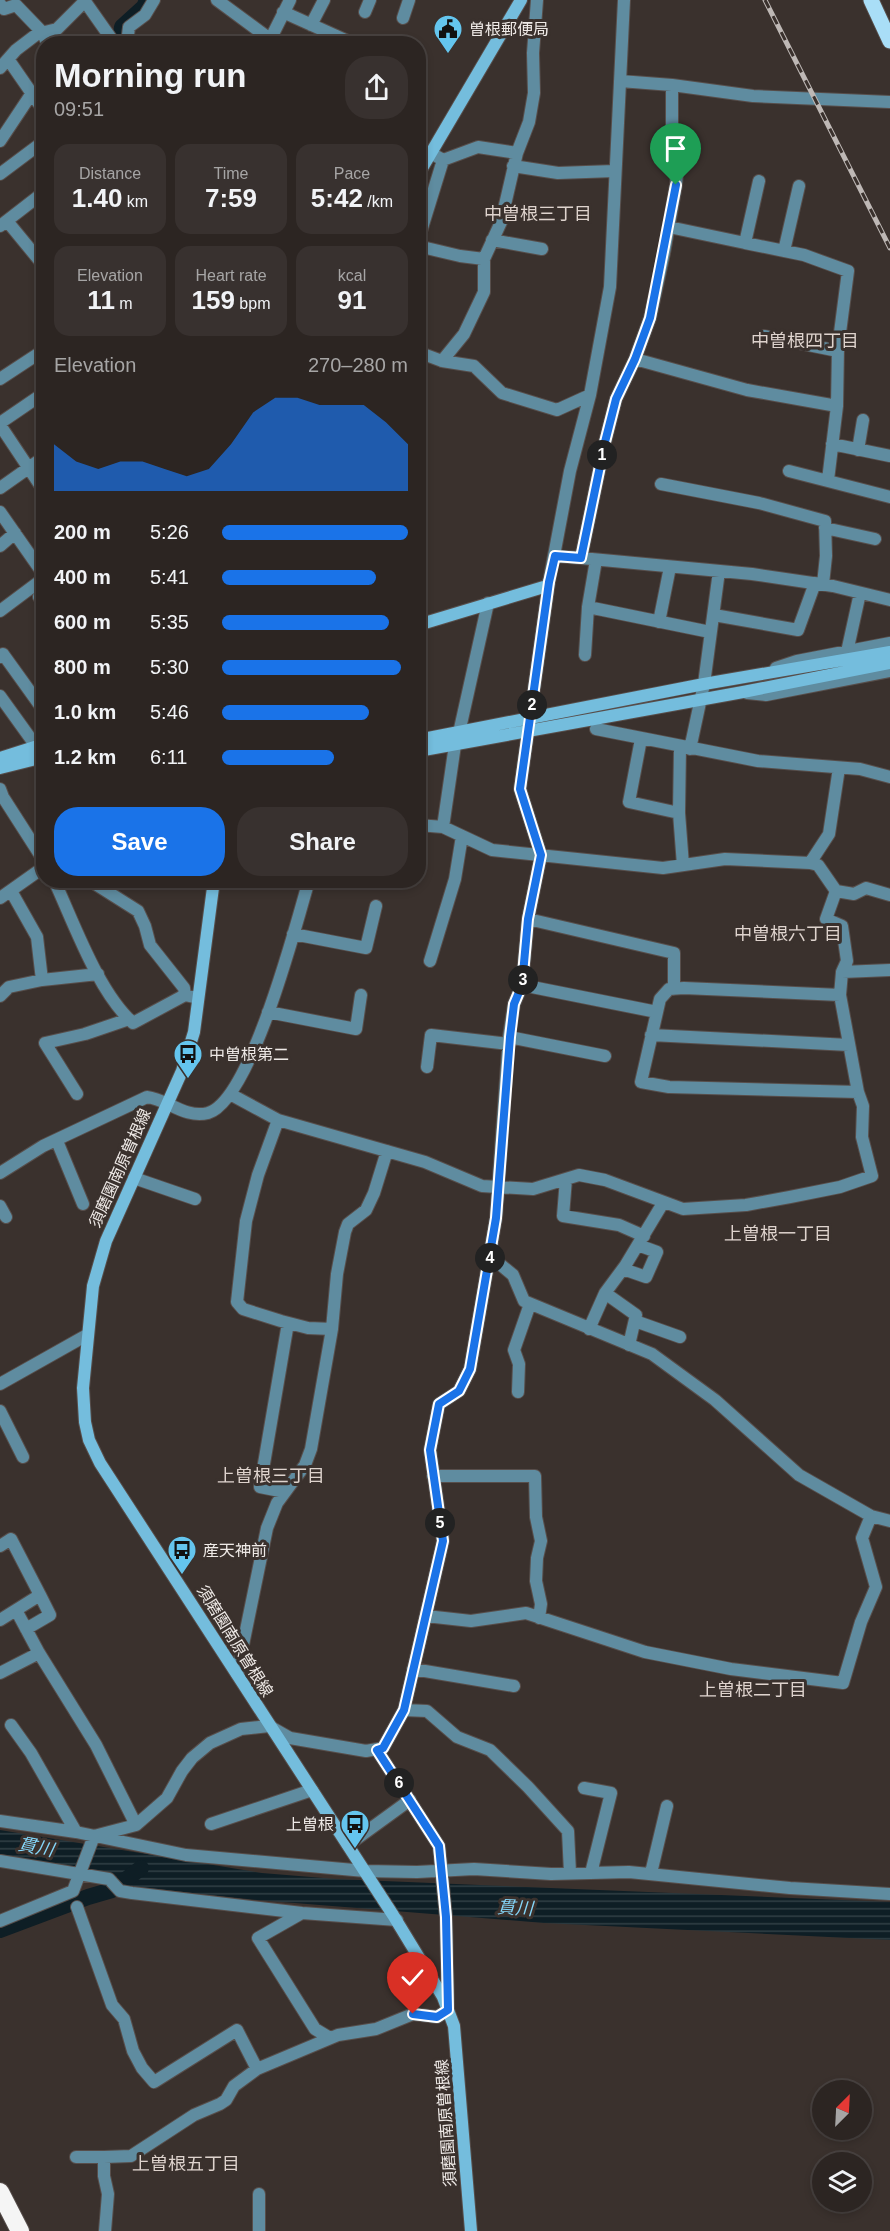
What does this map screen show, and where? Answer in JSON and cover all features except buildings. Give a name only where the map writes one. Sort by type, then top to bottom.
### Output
[{"type":"highway","points":[[0,2192],[11,2224]]},
{"type":"main road","points":[[426,161],[521,0]]},
{"type":"main road","points":[[871,0],[890,41]]},
{"type":"main road","points":[[426,622],[547,585],[549,582]]},
{"type":"main road","points":[[426,749],[457,739],[704,684],[890,652]]},
{"type":"main road","points":[[529,724],[743,692],[890,663]]},
{"type":"main road","points":[[426,740],[457,739]]},
{"type":"main road","points":[[0,758],[36,752]]},
{"type":"main road","points":[[0,768],[36,753]]},
{"type":"main road","name":"須磨園南原曽根線","points":[[213,888],[194,1032],[188,1052],[182,1071],[106,1241],[93,1286],[83,1388],[85,1422],[89,1440],[100,1463],[366,1872],[443,1997],[454,2026],[471,2231]]},
{"type":"street","points":[[36,36],[42,32],[57,29],[84,0],[109,36]]},
{"type":"street","points":[[128,36],[129,27],[145,15],[154,0]]},
{"type":"street","points":[[217,0],[263,36]]},
{"type":"street","points":[[271,36],[290,0]]},
{"type":"street","points":[[311,25],[324,0]]},
{"type":"street","points":[[403,18],[409,0]]},
{"type":"street","points":[[442,362],[464,334],[483,292],[484,259],[501,222],[513,166],[529,122],[534,93],[533,53],[537,0]]},
{"type":"street","points":[[94,1837],[136,1825],[168,1798],[182,1771],[192,1758],[210,1743],[242,1729],[269,1726],[290,1738],[366,1751],[377,1750],[383,1748],[404,1710],[443,1541],[430,1450],[439,1404],[459,1391],[470,1369],[496,1218],[509,1041],[514,1004],[522,985],[528,919],[541,855],[520,789],[549,582],[570,471],[590,395],[610,287],[624,0]]},
{"type":"street","points":[[0,4],[4,9],[16,5],[44,36]]},
{"type":"street","points":[[283,12],[336,36]]},
{"type":"street","points":[[36,36],[16,50],[4,64],[36,99]]},
{"type":"street","points":[[620,81],[672,85],[753,96],[890,102]]},
{"type":"street","points":[[581,558],[616,399],[635,359],[650,318],[669,227],[679,149],[672,128],[672,85]]},
{"type":"street","points":[[0,141],[32,93]]},
{"type":"street","points":[[0,174],[36,147]]},
{"type":"street","points":[[431,153],[444,160],[478,147],[517,153]]},
{"type":"street","points":[[426,216],[444,160]]},
{"type":"street","points":[[513,166],[558,173],[614,171]]},
{"type":"street","points":[[745,243],[759,181]]},
{"type":"street","points":[[784,251],[798,186]]},
{"type":"street","points":[[36,198],[3,223],[36,258]]},
{"type":"street","points":[[669,227],[804,255],[848,271],[838,351],[837,406],[828,480]]},
{"type":"street","points":[[492,240],[542,249]]},
{"type":"street","points":[[426,248],[484,259]]},
{"type":"street","points":[[764,336],[838,351]]},
{"type":"street","points":[[0,379],[36,355]]},
{"type":"street","points":[[426,355],[442,362],[474,366],[502,393],[557,410],[590,395]]},
{"type":"street","points":[[635,359],[747,390],[837,406]]},
{"type":"street","points":[[36,399],[0,424],[36,480]]},
{"type":"street","points":[[858,450],[863,420]]},
{"type":"street","points":[[832,444],[890,456]]},
{"type":"street","points":[[0,488],[36,464]]},
{"type":"street","points":[[789,471],[890,496]]},
{"type":"street","points":[[661,484],[759,503],[825,521],[826,555],[819,584],[798,630],[714,615]]},
{"type":"street","points":[[0,512],[36,566]]},
{"type":"street","points":[[825,528],[875,539]]},
{"type":"street","points":[[0,546],[15,533]]},
{"type":"street","points":[[555,556],[719,571],[819,584],[890,600]]},
{"type":"street","points":[[585,655],[588,607],[596,560]]},
{"type":"street","points":[[659,622],[670,567]]},
{"type":"street","points":[[683,865],[679,813],[685,748],[704,684],[719,571]]},
{"type":"street","points":[[0,611],[36,584]]},
{"type":"street","points":[[848,652],[860,592]]},
{"type":"street","points":[[443,827],[457,739],[488,603]]},
{"type":"street","points":[[588,607],[710,632]]},
{"type":"street","points":[[746,678],[797,661],[890,643]]},
{"type":"street","points":[[0,657],[3,654],[36,700]]},
{"type":"street","points":[[743,692],[766,695],[890,671]]},
{"type":"street","points":[[0,696],[36,744]]},
{"type":"street","points":[[596,729],[758,761],[860,769],[890,777]]},
{"type":"street","points":[[641,739],[629,802],[679,813]]},
{"type":"street","points":[[810,863],[829,834],[839,768]]},
{"type":"street","points":[[0,789],[4,804],[36,850]]},
{"type":"street","points":[[426,826],[443,827],[492,850],[663,868],[725,859],[810,863],[818,865],[836,891],[854,894],[866,888],[890,895]]},
{"type":"street","points":[[429,961],[455,879],[462,836]]},
{"type":"street","points":[[0,898],[36,873]]},
{"type":"street","points":[[58,888],[98,974],[133,1023],[186,995],[198,998]]},
{"type":"street","points":[[102,888],[138,911],[146,926],[150,945],[184,988],[186,995]]},
{"type":"street","points":[[0,1173],[43,1146],[147,1097],[193,1114],[216,1109],[230,1095],[239,1080],[268,1012],[307,888]]},
{"type":"street","points":[[11,891],[37,936],[42,981]]},
{"type":"street","points":[[230,1095],[278,1120],[425,1162],[482,1186],[533,1189],[579,1175],[605,1180],[683,1209],[746,1205],[840,1186],[872,1176],[862,1137],[863,1106],[858,1092],[840,995],[842,972],[847,961],[842,926],[826,919],[836,891]]},
{"type":"street","points":[[293,933],[366,948],[376,906]]},
{"type":"street","points":[[528,919],[674,953],[674,989]]},
{"type":"street","points":[[842,972],[890,970]]},
{"type":"street","points":[[0,996],[9,987],[98,974]]},
{"type":"street","points":[[522,985],[657,1012]]},
{"type":"street","points":[[840,995],[684,988],[669,990],[660,999],[640,1082],[669,1087],[858,1092]]},
{"type":"street","points":[[268,1012],[356,1029],[361,995]]},
{"type":"street","points":[[77,1094],[45,1043],[85,1034],[129,1019]]},
{"type":"street","points":[[427,1067],[431,1035],[509,1041],[605,1056]]},
{"type":"street","points":[[651,1035],[849,1045]]},
{"type":"street","points":[[278,1120],[258,1175],[246,1221],[237,1302],[243,1310],[288,1323],[308,1328],[332,1329]]},
{"type":"street","points":[[57,1140],[83,1204]]},
{"type":"street","points":[[237,1674],[267,1528],[277,1503],[304,1465],[311,1449],[332,1329],[337,1274],[345,1232],[348,1224],[366,1210],[387,1151]]},
{"type":"street","points":[[134,1178],[195,1199]]},
{"type":"street","points":[[566,1179],[563,1216],[619,1226],[657,1252],[646,1276],[623,1269]]},
{"type":"street","points":[[589,1329],[605,1293],[623,1269],[663,1203]]},
{"type":"street","points":[[490,1256],[513,1275],[524,1301],[652,1354],[715,1400],[799,1475],[872,1516],[890,1521]]},
{"type":"street","points":[[605,1293],[636,1315],[629,1345]]},
{"type":"street","points":[[518,1392],[519,1364],[514,1350],[530,1304]]},
{"type":"street","points":[[635,1321],[680,1337]]},
{"type":"street","points":[[285,1492],[260,1487],[288,1323]]},
{"type":"street","points":[[0,1384],[87,1335]]},
{"type":"street","points":[[0,1411],[23,1457]]},
{"type":"street","points":[[433,1476],[535,1476],[536,1517],[541,1541],[537,1558],[536,1581],[541,1604],[539,1618]]},
{"type":"street","points":[[426,1616],[471,1621],[526,1613],[645,1652],[731,1669],[843,1683],[861,1622],[876,1587],[862,1538],[872,1516]]},
{"type":"street","points":[[0,1546],[11,1539],[50,1615],[26,1629]]},
{"type":"street","points":[[0,1620],[40,1595]]},
{"type":"street","points":[[16,1610],[39,1653],[96,1745],[136,1825]]},
{"type":"street","points":[[0,1673],[39,1653]]},
{"type":"street","points":[[413,1669],[514,1686]]},
{"type":"street","points":[[404,1710],[427,1711],[457,1737],[490,1750],[528,1787],[568,1831],[570,1873]]},
{"type":"street","points":[[11,1725],[31,1753],[76,1832]]},
{"type":"street","points":[[76,2157],[131,2156],[194,2115],[226,2100],[234,2086],[257,2068],[338,2035],[376,2029],[413,2014],[437,2017],[448,2010],[446,1917],[439,1846],[377,1750]]},
{"type":"street","points":[[584,1788],[611,1793],[591,1873]]},
{"type":"street","points":[[211,1824],[312,1790]]},
{"type":"street","points":[[348,1845],[410,1800]]},
{"type":"street","points":[[651,1873],[667,1806]]},
{"type":"street","points":[[0,1821],[76,1832],[186,1855],[366,1872],[443,1874],[474,1869],[570,1873],[629,1872],[790,1888],[890,1894]]},
{"type":"street","points":[[0,1922],[73,1891],[94,1837]]},
{"type":"street","points":[[0,1861],[109,1879],[118,1889],[175,1899],[302,1913],[395,1918]]},
{"type":"street","points":[[77,1907],[112,2005],[124,2019],[133,2051],[142,2068],[154,2082],[237,2030],[257,2068]]},
{"type":"street","points":[[302,1913],[258,1938],[315,2029],[330,2038]]},
{"type":"street","points":[[104,2157],[104,2176],[108,2194],[105,2231]]},
{"type":"street","points":[[259,2194],[259,2231]]},
{"type":"water","points":[[0,1830],[262,1873],[336,1879],[890,1902],[890,1940],[544,1923],[257,1900],[129,1886],[116,1876],[0,1854]]},
{"type":"waterway","points":[[121,36],[122,27],[144,7],[147,0]]},
{"type":"waterway","name":"貫川","points":[[0,1930],[112,1890],[141,1868]]},
{"type":"railway","points":[[765,0],[890,248]]},
{"type":"place","name":"曽根郵便局","points":[[448,54]]},
{"type":"place","name":"中曽根第二","points":[[188,1080]]},
{"type":"place","name":"産天神前","points":[[182,1576]]},
{"type":"place","name":"上曽根","points":[[355,1850]]},
{"type":"district","name":"中曽根三丁目","points":[[538,214]]},
{"type":"district","name":"中曽根四丁目","points":[[805,341]]},
{"type":"district","name":"中曽根六丁目","points":[[788,934]]},
{"type":"district","name":"上曽根一丁目","points":[[778,1234]]},
{"type":"district","name":"上曽根三丁目","points":[[271,1476]]},
{"type":"district","name":"上曽根二丁目","points":[[753,1690]]},
{"type":"district","name":"上曽根五丁目","points":[[186,2164]]},
{"type":"route","points":[[413,2014],[437,2017],[448,2010],[443,1871],[439,1846],[377,1750],[383,1748],[404,1710],[433,1586],[443,1541],[430,1450],[439,1404],[459,1391],[470,1369],[496,1218],[514,1004],[522,985],[528,919],[541,855],[520,789],[549,582],[555,556],[581,558],[616,399],[635,359],[650,318],[676,185]]}]
